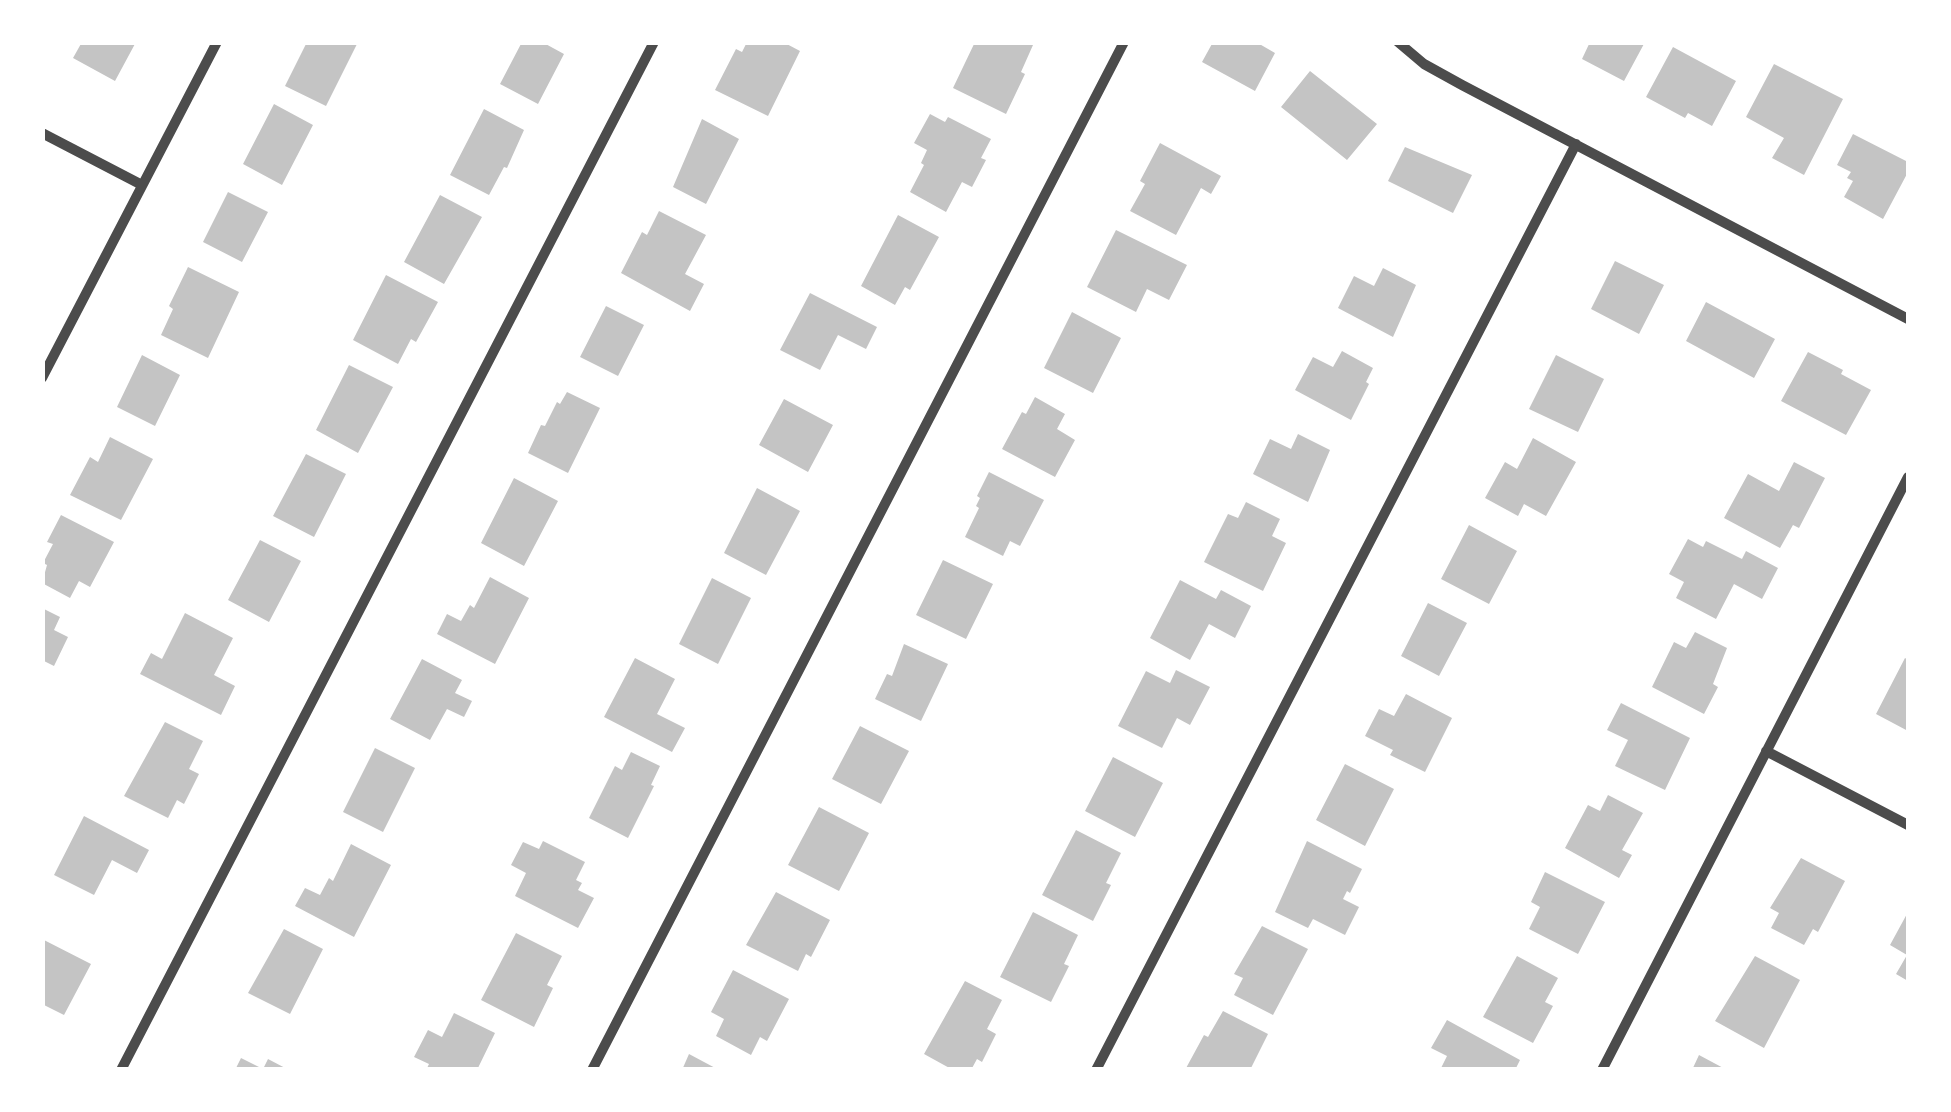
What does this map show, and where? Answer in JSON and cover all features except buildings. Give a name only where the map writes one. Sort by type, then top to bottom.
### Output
[{"type":"street","points":[[42,378],[217,42]]},
{"type":"street","points":[[121,1070],[654,42]]},
{"type":"street","points":[[592,1070],[1124,42]]},
{"type":"street","points":[[1398,42],[1424,64],[1908,319]]},
{"type":"street","points":[[42,133],[142,186]]},
{"type":"street","points":[[1096,1070],[1576,144]]},
{"type":"street","points":[[1602,1070],[1908,477]]},
{"type":"street","points":[[1766,751],[1908,825]]}]
